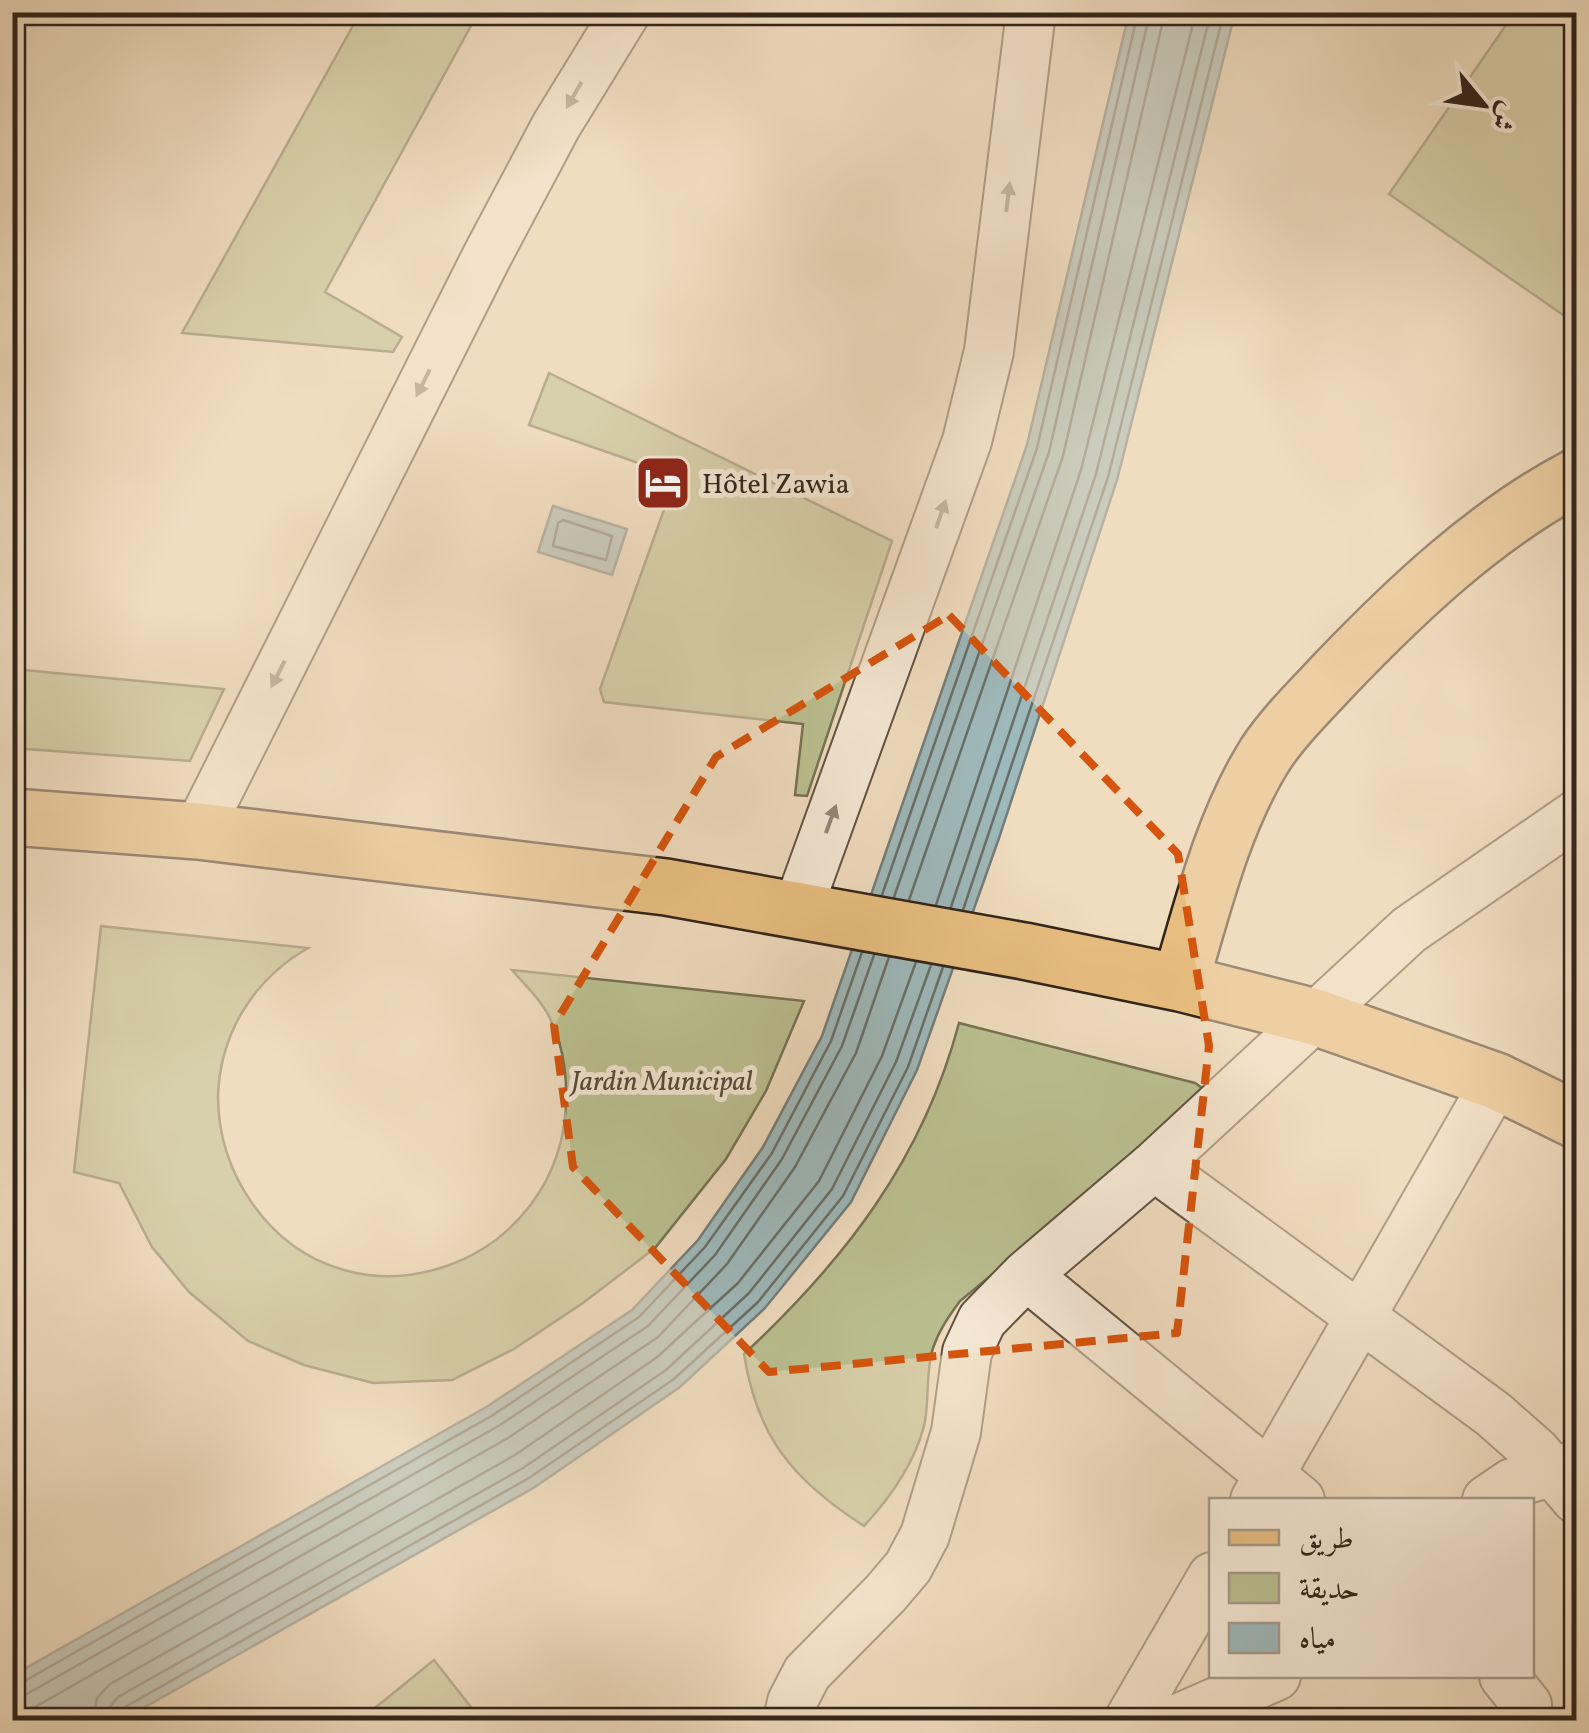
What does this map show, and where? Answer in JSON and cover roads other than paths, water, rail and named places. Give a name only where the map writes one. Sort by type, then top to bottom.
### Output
[{"type":"main road","points":[[1180,983],[1217,860],[1237,809],[1266,753],[1387,620],[1475,544],[1576,477]]},
{"type":"main road","points":[[12,817],[198,831],[666,888],[1024,951],[1180,983],[1315,1018],[1496,1080],[1576,1120]]},
{"type":"street","points":[[198,831],[487,256],[556,126],[626,12]]},
{"type":"street","points":[[810,913],[980,396],[992,334],[1030,12]]},
{"type":"street","points":[[788,1720],[792,1702],[807,1673],[908,1567],[925,1535],[958,1418],[967,1352],[982,1320],[1026,1275],[1154,1166],[1409,930],[1576,815]]},
{"type":"street","points":[[1026,1275],[1275,1493],[1362,1315],[1496,1080]]},
{"type":"street","points":[[1154,1166],[1362,1315],[1493,1414],[1569,1479]]},
{"type":"street","points":[[1490,1498],[1512,1483],[1569,1479]]},
{"type":"street","points":[[1129,1720],[1209,1582]]},
{"type":"street","points":[[1175,1720],[1271,1678]]},
{"type":"street","points":[[1506,1678],[1527,1705],[1528,1720]]},
{"type":"water","points":[[1129,13],[1235,13],[1117,480],[999,838],[917,1070],[851,1202],[765,1308],[680,1387],[535,1487],[122,1720],[13,1720],[12,1676],[488,1406],[632,1310],[698,1240],[763,1147],[822,1036],[1027,445]]},
{"type":"water","points":[[553,506],[627,529],[612,575],[538,552]]},
{"type":"place","name":"Hôtel Zawia","points":[[663,483]]},
{"type":"park label","name":"Jardin Municipal","points":[[662,1080]]}]
